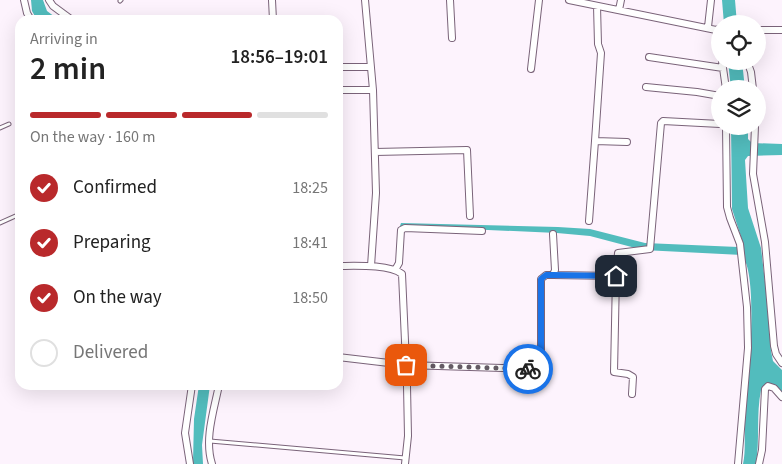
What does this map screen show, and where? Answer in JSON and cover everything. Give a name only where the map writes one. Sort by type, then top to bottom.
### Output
[{"type":"street","points":[[24,0],[28,15]]},
{"type":"street","points":[[49,0],[53,6],[65,15]]},
{"type":"street","points":[[272,0],[273,15]]},
{"type":"street","points":[[365,0],[373,90],[376,193],[370,266]]},
{"type":"street","points":[[450,0],[452,38]]},
{"type":"street","points":[[531,69],[539,0]]},
{"type":"street","points":[[569,0],[711,28]]},
{"type":"street","points":[[619,10],[621,0]]},
{"type":"street","points":[[708,27],[711,0]]},
{"type":"street","points":[[589,221],[601,54],[598,44],[597,6]]},
{"type":"street","points":[[766,30],[782,30]]},
{"type":"street","points":[[649,57],[711,63]]},
{"type":"street","points":[[343,67],[371,67]]},
{"type":"street","points":[[646,87],[711,94]]},
{"type":"street","points":[[343,90],[373,90]]},
{"type":"street","points":[[632,394],[633,377],[628,374],[614,372],[618,253],[650,248],[661,124],[663,121],[711,124]]},
{"type":"street","points":[[726,135],[728,207],[740,244],[746,286],[748,348],[738,464]]},
{"type":"street","points":[[755,135],[753,174],[765,242],[773,338],[776,354],[782,362]]},
{"type":"street","points":[[595,141],[627,142]]},
{"type":"street","points":[[375,152],[467,150],[470,216]]},
{"type":"street","points":[[395,270],[399,263],[401,230],[405,228],[482,231]]},
{"type":"street","points":[[553,234],[555,270],[553,275]]},
{"type":"street","points":[[343,266],[370,266],[395,270],[402,274],[408,436],[405,461]]},
{"type":"street","points":[[343,358],[406,365],[532,369],[539,364],[541,358],[541,279],[546,275],[616,276]]},
{"type":"street","points":[[759,464],[762,450],[765,389],[768,386],[774,388],[782,397]]},
{"type":"street","points":[[189,463],[185,433],[191,390]]},
{"type":"street","points":[[212,464],[210,441],[218,390]]},
{"type":"lane","points":[[0,128],[9,124]]},
{"type":"lane","points":[[0,223],[15,216]]},
{"type":"lane","points":[[210,441],[405,461]]},
{"type":"water","points":[[31,0],[43,0],[47,11],[52,15],[34,15]]},
{"type":"water","points":[[722,0],[735,0],[736,15],[723,15]]},
{"type":"water","points":[[729,70],[743,70],[744,80],[730,80]]},
{"type":"water","points":[[731,135],[748,135],[748,139],[752,143],[782,144],[782,155],[748,156],[745,160],[748,208],[761,248],[771,351],[773,361],[782,370],[782,395],[768,385],[761,390],[756,464],[743,464],[750,361],[751,309],[747,268],[742,255],[643,250],[590,236],[557,233],[400,226],[401,223],[558,227],[590,229],[645,243],[738,247],[743,243],[732,209]]},
{"type":"water","points":[[198,390],[209,390],[202,445],[203,464],[185,464],[193,462],[194,419]]},
{"type":"way so far","points":[[406,365],[528,369]]},
{"type":"route","points":[[528,369],[532,369],[539,364],[541,358],[541,279],[546,275],[616,276]]}]
